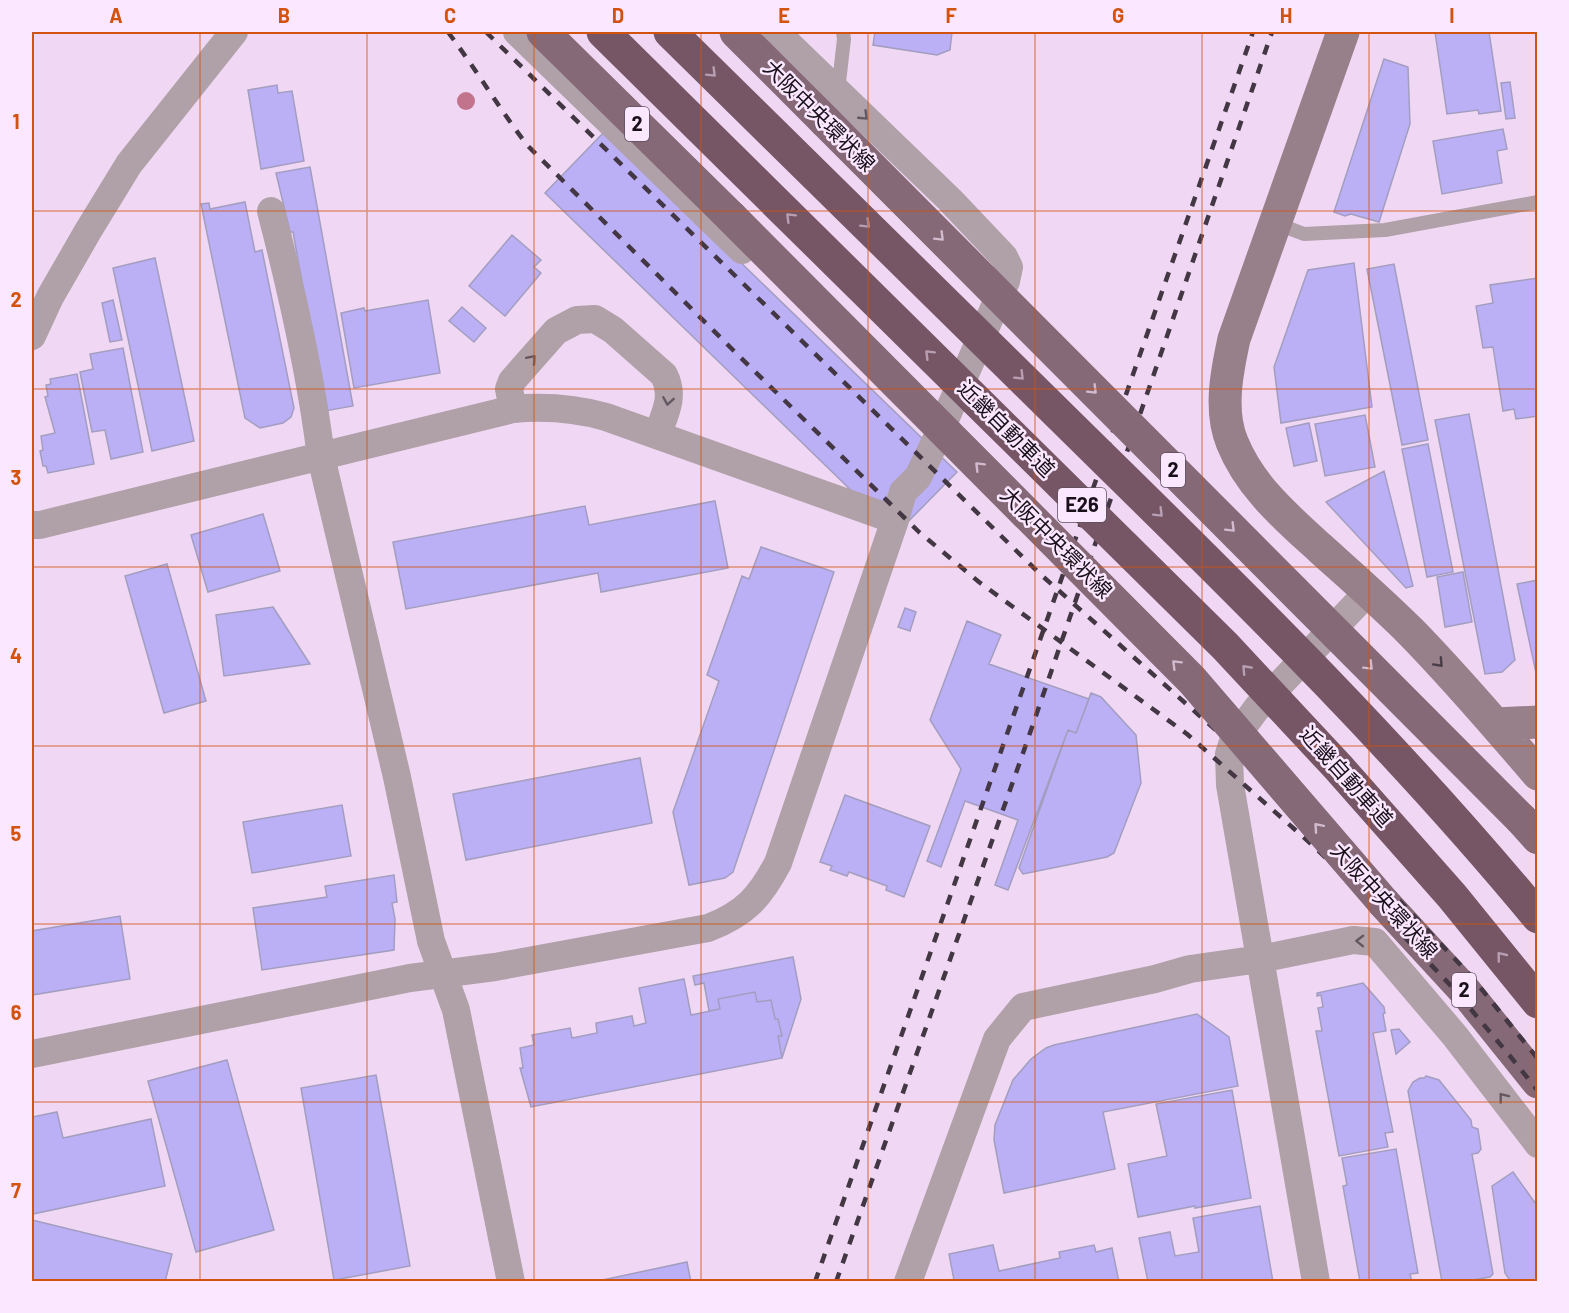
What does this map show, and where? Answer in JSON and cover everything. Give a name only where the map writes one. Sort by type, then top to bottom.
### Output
[{"type":"highway","name":"近畿自動車道","points":[[603,32],[1225,646],[1338,767],[1445,887],[1538,1002]]},
{"type":"highway","name":"E26","points":[[670,32],[1259,612],[1377,736],[1495,866],[1538,918]]},
{"type":"main road","name":"大阪中央環状線","points":[[543,32],[731,217],[1192,680],[1384,903],[1466,991],[1538,1082]]},
{"type":"main road","name":"大阪中央環状線","points":[[736,32],[1529,828]]},
{"type":"street","points":[[32,336],[50,297],[82,240],[129,164],[234,32]]},
{"type":"street","points":[[517,32],[936,440]]},
{"type":"street","points":[[32,1054],[410,978],[495,967],[708,928],[734,917],[747,908],[765,887],[778,862],[903,492],[918,477],[936,440],[1006,281],[1009,267],[1004,257],[950,200],[776,32]]},
{"type":"street","points":[[1343,32],[1234,339],[1226,373],[1226,408],[1232,441],[1251,478],[1272,505],[1411,632],[1538,774]]},
{"type":"street","points":[[271,212],[288,279],[321,457],[397,777],[431,941],[456,1010],[511,1281]]},
{"type":"street","points":[[513,410],[509,389],[512,381],[556,331],[577,320],[595,319],[613,330],[664,375],[670,394],[657,435]]},
{"type":"street","points":[[32,525],[40,525],[513,410],[541,406],[582,410],[895,520]]},
{"type":"street","points":[[1316,1281],[1230,784],[1229,754],[1234,739],[1257,708],[1368,592]]},
{"type":"street","points":[[1495,724],[1538,722]]},
{"type":"street","points":[[908,1281],[983,1071],[997,1039],[1023,1007],[1155,979],[1190,969],[1260,959],[1353,940],[1375,942],[1455,1036],[1538,1144]]},
{"type":"lane","points":[[838,92],[843,32]]},
{"type":"lane","points":[[1275,223],[1304,234],[1385,230],[1538,202]]},
{"type":"building","points":[[875,32],[952,32],[950,50],[937,55],[873,45]]},
{"type":"building","points":[[1435,32],[1489,32],[1501,111],[1479,114],[1478,110],[1447,114]]},
{"type":"building","points":[[1384,59],[1408,67],[1410,124],[1379,222],[1334,212]]},
{"type":"building","points":[[1510,82],[1515,118],[1506,119],[1501,83]]},
{"type":"building","points":[[277,85],[278,93],[292,91],[304,161],[261,169],[248,90]]},
{"type":"building","points":[[1503,129],[1507,149],[1497,151],[1502,183],[1442,194],[1433,141]]},
{"type":"building","points":[[605,131],[957,472],[896,534],[545,193]]},
{"type":"building","points":[[310,167],[353,406],[325,411],[293,232],[290,232],[276,173]]},
{"type":"building","points":[[245,202],[255,252],[262,250],[294,408],[291,417],[283,423],[260,428],[245,418],[201,204],[209,203],[210,209]]},
{"type":"building","points":[[512,235],[541,260],[534,267],[541,273],[505,316],[469,286]]},
{"type":"building","points":[[155,258],[194,441],[152,451],[113,268]]},
{"type":"building","points":[[1354,263],[1372,407],[1281,423],[1274,367],[1308,270]]},
{"type":"building","points":[[1394,264],[1428,440],[1402,445],[1367,269]]},
{"type":"building","points":[[1538,278],[1538,416],[1516,419],[1514,409],[1503,411],[1493,347],[1483,348],[1476,306],[1493,303],[1490,285]]},
{"type":"building","points":[[113,300],[122,340],[110,342],[102,303]]},
{"type":"building","points":[[428,300],[440,373],[354,388],[341,313]]},
{"type":"building","points":[[462,307],[486,328],[474,342],[449,321]]},
{"type":"building","points":[[123,348],[143,452],[111,459],[105,430],[92,432],[80,372],[93,369],[90,354]]},
{"type":"building","points":[[77,374],[94,464],[48,473],[46,466],[43,466],[40,451],[43,450],[41,436],[55,433],[45,397],[48,396],[46,385],[51,384],[50,379]]},
{"type":"building","points":[[1469,414],[1515,660],[1502,672],[1485,674],[1435,420]]},
{"type":"building","points":[[1365,415],[1375,467],[1325,476],[1315,424]]},
{"type":"building","points":[[1309,423],[1317,461],[1294,466],[1286,428]]},
{"type":"building","points":[[1428,444],[1453,572],[1427,577],[1402,449]]},
{"type":"building","points":[[1384,471],[1413,586],[1406,588],[1326,502]]},
{"type":"building","points":[[715,501],[728,568],[601,592],[598,573],[406,609],[393,542],[585,506],[589,525]]},
{"type":"building","points":[[263,514],[280,571],[208,592],[191,535]]},
{"type":"building","points":[[761,547],[834,572],[733,872],[725,878],[689,885],[673,812],[719,681],[707,675],[742,576],[749,579]]},
{"type":"building","points":[[167,564],[206,701],[164,713],[125,576]]},
{"type":"building","points":[[1463,572],[1472,622],[1445,627],[1437,577]]},
{"type":"building","points":[[1538,580],[1538,672],[1536,673],[1517,584]]},
{"type":"building","points":[[273,607],[310,664],[224,676],[216,615]]},
{"type":"building","points":[[905,608],[916,612],[910,631],[898,627]]},
{"type":"building","points":[[967,621],[1001,635],[989,664],[1089,699],[1076,733],[1068,730],[1008,890],[995,885],[1018,820],[965,801],[941,867],[927,861],[961,769],[930,720]]},
{"type":"building","points":[[1091,693],[1101,697],[1136,735],[1141,783],[1114,853],[1107,857],[1023,874],[1019,868],[1068,730],[1076,733]]},
{"type":"building","points":[[640,758],[652,823],[466,860],[453,794]]},
{"type":"building","points":[[845,795],[930,826],[904,897],[886,890],[887,886],[849,872],[847,876],[830,870],[832,866],[820,862]]},
{"type":"building","points":[[342,805],[351,856],[252,873],[243,822]]},
{"type":"building","points":[[394,875],[397,902],[392,903],[395,919],[394,950],[262,970],[253,908],[327,897],[325,886]]},
{"type":"building","points":[[120,916],[130,979],[32,995],[32,931]]},
{"type":"building","points":[[793,957],[801,999],[782,1058],[778,1036],[782,1036],[771,1000],[757,1002],[755,992],[718,999],[720,1009],[709,1011],[704,983],[695,985],[693,976]]},
{"type":"building","points":[[684,979],[691,1015],[720,1009],[718,999],[755,992],[757,1002],[771,1000],[782,1036],[778,1036],[782,1058],[531,1107],[520,1068],[523,1068],[520,1048],[534,1045],[532,1035],[570,1028],[572,1038],[597,1033],[596,1023],[632,1016],[634,1026],[646,1023],[639,988]]},
{"type":"building","points":[[1363,983],[1384,1007],[1386,1031],[1373,1033],[1393,1132],[1385,1133],[1388,1147],[1339,1156],[1316,1031],[1322,1031],[1318,1008],[1323,1007],[1321,995],[1317,996],[1317,993]]},
{"type":"building","points":[[1197,1014],[1229,1037],[1238,1086],[1103,1112],[1115,1169],[1004,1193],[994,1140],[995,1125],[1013,1080],[1031,1059],[1054,1045]]},
{"type":"building","points":[[1399,1029],[1410,1042],[1396,1054],[1391,1030]]},
{"type":"building","points":[[227,1060],[274,1230],[196,1252],[148,1081]]},
{"type":"building","points":[[376,1075],[410,1266],[334,1280],[301,1088]]},
{"type":"building","points":[[1426,1076],[1439,1080],[1471,1120],[1472,1127],[1478,1129],[1481,1149],[1478,1153],[1472,1154],[1493,1274],[1490,1277],[1462,1282],[1442,1282],[1408,1091],[1413,1082]]},
{"type":"building","points":[[1232,1090],[1251,1198],[1138,1217],[1128,1164],[1167,1156],[1156,1104]]},
{"type":"building","points":[[57,1112],[63,1138],[151,1119],[165,1186],[33,1214],[32,1117]]},
{"type":"building","points":[[1396,1149],[1418,1273],[1410,1274],[1412,1282],[1360,1282],[1343,1186],[1347,1185],[1342,1158]]},
{"type":"building","points":[[1513,1172],[1538,1207],[1538,1282],[1511,1282],[1505,1273],[1492,1186]]},
{"type":"building","points":[[1260,1206],[1273,1282],[1148,1282],[1139,1238],[1170,1232],[1175,1256],[1199,1252],[1193,1218]]},
{"type":"building","points":[[32,1220],[172,1254],[165,1282],[32,1282]]},
{"type":"building","points":[[993,1245],[999,1271],[1060,1258],[1059,1252],[1094,1245],[1096,1252],[1112,1248],[1119,1282],[952,1282],[954,1280],[949,1254]]},
{"type":"building","points":[[687,1262],[691,1282],[593,1282]]},
{"type":"railway","points":[[448,32],[527,145],[919,532],[979,582],[1187,734],[1309,842],[1362,892],[1453,988],[1538,1091]]},
{"type":"railway","points":[[486,32],[1039,573],[1327,829],[1378,878],[1470,975],[1538,1059]]},
{"type":"railway","points":[[815,1282],[1253,32]]},
{"type":"railway","points":[[836,1282],[1022,756],[1272,32]]}]
